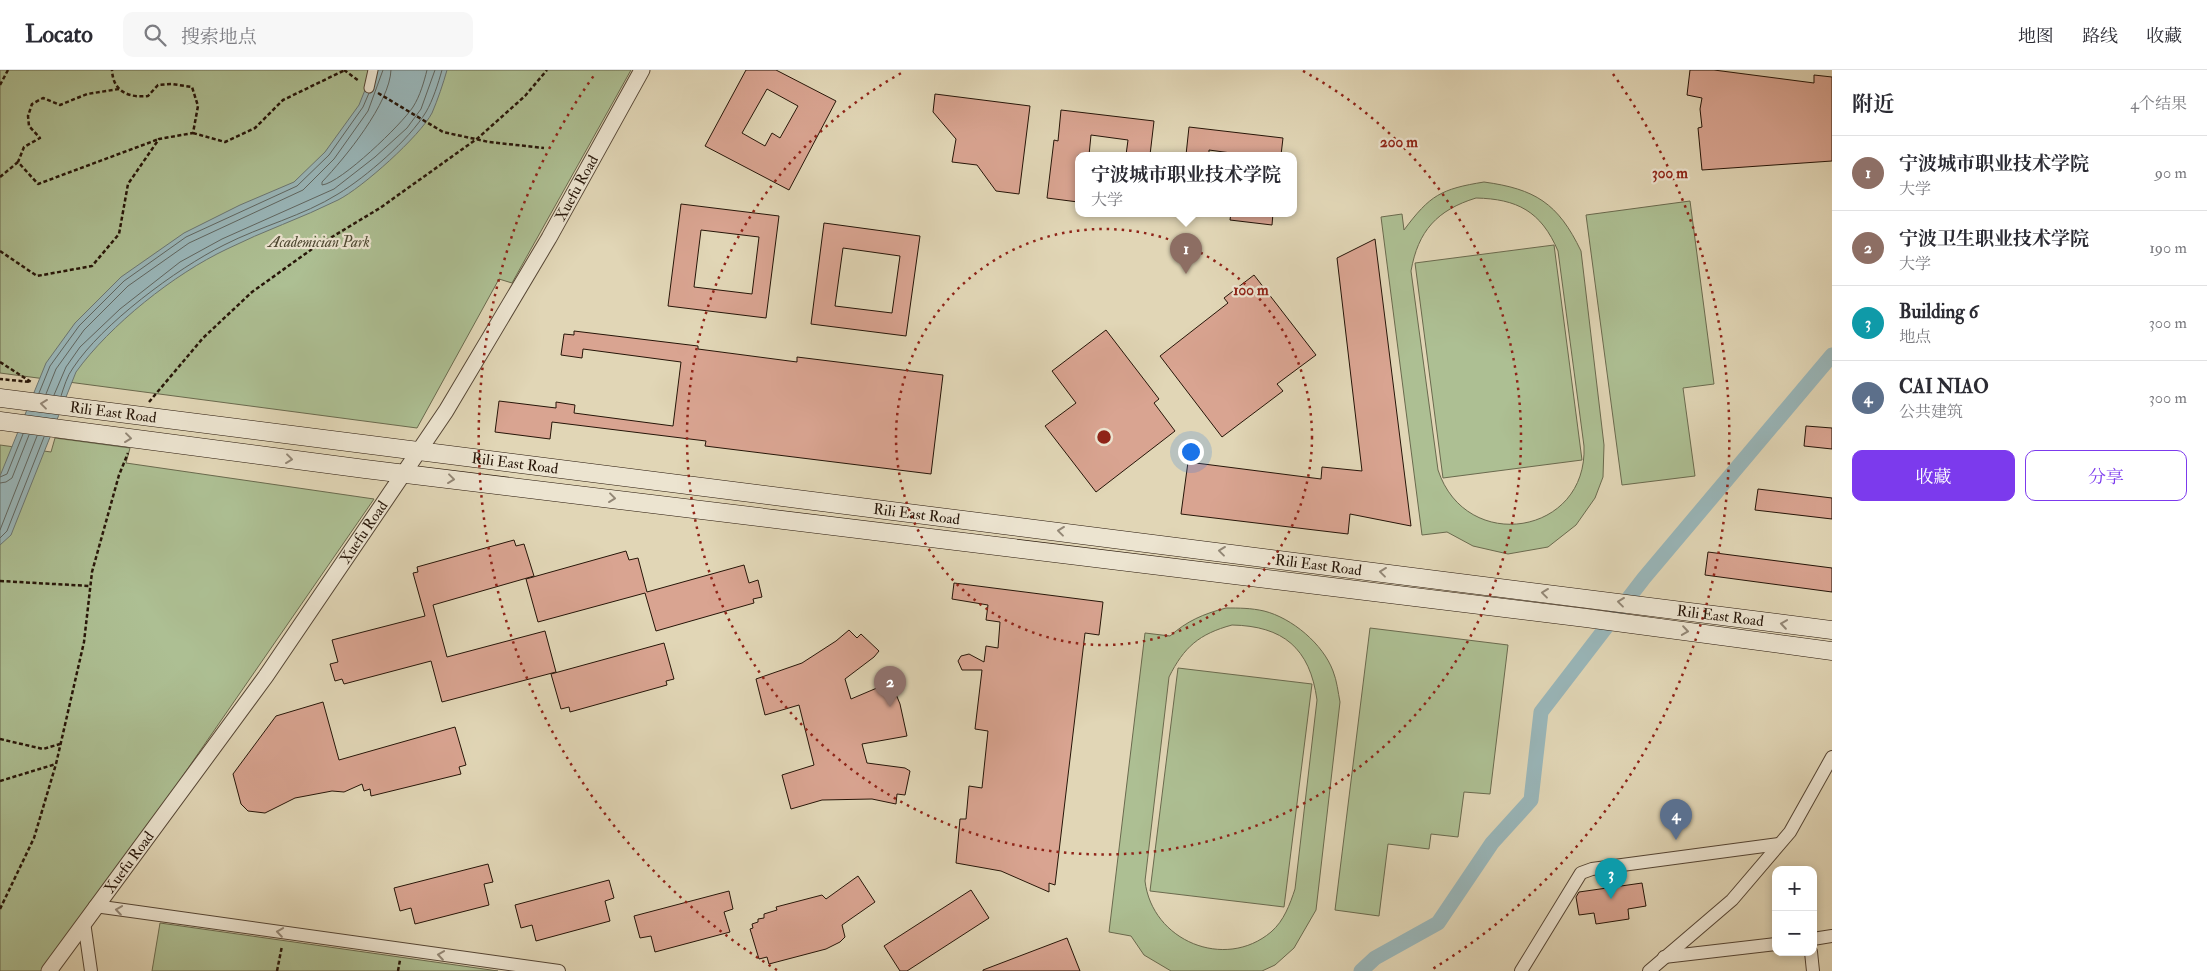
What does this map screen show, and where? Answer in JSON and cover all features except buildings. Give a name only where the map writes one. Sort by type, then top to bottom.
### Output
[{"type":"main road","name":"Rili East Road","points":[[1,398],[1832,630]]},
{"type":"main road","name":"Rili East Road","points":[[0,421],[404,473],[1636,624],[1832,651]]},
{"type":"street","points":[[372,90],[373,70]]},
{"type":"street","name":"Xuefu Road","points":[[49,971],[266,676],[446,412],[544,246],[642,70]]},
{"type":"street","points":[[1649,971],[1663,957],[1732,900],[1790,832],[1832,757]]},
{"type":"street","points":[[1521,971],[1581,873],[1592,869],[1779,844]]},
{"type":"street","points":[[95,906],[559,971]]},
{"type":"street","points":[[84,922],[91,971]]},
{"type":"street","points":[[1817,938],[1832,936]]},
{"type":"street","points":[[1663,957],[1772,944]]},
{"type":"street","points":[[1811,956],[1813,971]]},
{"type":"path","points":[[0,85],[8,70]]},
{"type":"path","points":[[112,70],[119,89],[133,97],[148,96],[158,85],[172,84],[192,87],[198,106],[193,134]]},
{"type":"path","points":[[18,162],[38,184],[159,139],[193,134],[225,142],[256,128],[283,100],[345,70]]},
{"type":"path","points":[[0,177],[18,162],[24,147],[40,138],[29,126],[28,116],[32,104],[43,98],[60,105],[87,94],[119,89]]},
{"type":"path","points":[[372,90],[443,132],[489,142],[544,148]]},
{"type":"path","points":[[0,252],[36,276],[92,266],[119,234],[128,184],[159,139]]},
{"type":"path","points":[[0,362],[31,382],[0,378]]},
{"type":"path","points":[[0,581],[90,586]]},
{"type":"path","points":[[0,739],[43,749],[60,744]]},
{"type":"path","points":[[0,781],[56,764]]},
{"type":"path","points":[[0,900],[4,901]]},
{"type":"path","points":[[277,971],[285,933]]},
{"type":"green space","name":"Academician Park","points":[[0,70],[631,70],[512,283],[499,279],[417,428],[0,373]]},
{"type":"green space","points":[[1484,182],[1517,189],[1543,201],[1563,221],[1581,251],[1604,445],[1603,477],[1595,498],[1576,525],[1548,547],[1508,554],[1473,546],[1447,532],[1422,535],[1381,217],[1402,214],[1404,230],[1429,201],[1447,191]],"holes":[[[1476,198],[1504,201],[1526,210],[1544,226],[1558,251],[1584,446],[1580,476],[1567,499],[1547,515],[1523,523],[1498,523],[1473,515],[1452,497],[1438,470],[1411,271],[1419,244],[1431,224],[1450,209],[1462,203]]]},
{"type":"green space","points":[[1690,201],[1714,384],[1683,388],[1695,476],[1622,485],[1586,215]]},
{"type":"green space","points":[[1554,245],[1582,460],[1443,478],[1415,263]]},
{"type":"green space","points":[[55,438],[130,448],[126,463],[374,499],[48,971],[0,971],[0,445],[51,452]]},
{"type":"green space","points":[[1226,608],[1264,611],[1275,614],[1296,626],[1322,651],[1334,675],[1340,702],[1316,910],[1294,948],[1275,965],[1262,971],[1171,971],[1144,955],[1131,936],[1109,932],[1145,633],[1170,636],[1189,622]],"holes":[[[1232,625],[1250,626],[1279,635],[1291,643],[1308,666],[1317,700],[1295,889],[1289,906],[1276,928],[1253,943],[1233,949],[1213,949],[1193,944],[1176,934],[1161,920],[1151,902],[1145,881],[1169,677],[1181,657],[1202,637]]]},
{"type":"green space","points":[[1370,628],[1508,645],[1490,794],[1464,792],[1458,837],[1431,834],[1429,849],[1388,844],[1379,916],[1335,910]]},
{"type":"green space","points":[[1178,668],[1312,684],[1284,907],[1150,891]]},
{"type":"green space","points":[[160,923],[498,971],[152,971]]},
{"type":"water","points":[[373,70],[447,70],[434,108],[426,123],[390,161],[348,194],[311,213],[241,242],[186,272],[144,302],[106,336],[76,372],[11,535],[0,545],[0,476],[46,363],[75,323],[121,277],[184,233],[240,205],[294,182],[325,152],[359,105]]},
{"type":"waterway","points":[[1361,971],[1375,958],[1438,923],[1492,843],[1531,800],[1541,712],[1644,578],[1832,355]]},
{"type":"place","name":"宁波城市职业技术学院","points":[[1186,274]]},
{"type":"place","name":"宁波卫生职业技术学院","points":[[890,707]]},
{"type":"place","name":"CAI NIAO","points":[[1676,840]]},
{"type":"place","name":"Building 6","points":[[1611,899]]}]
